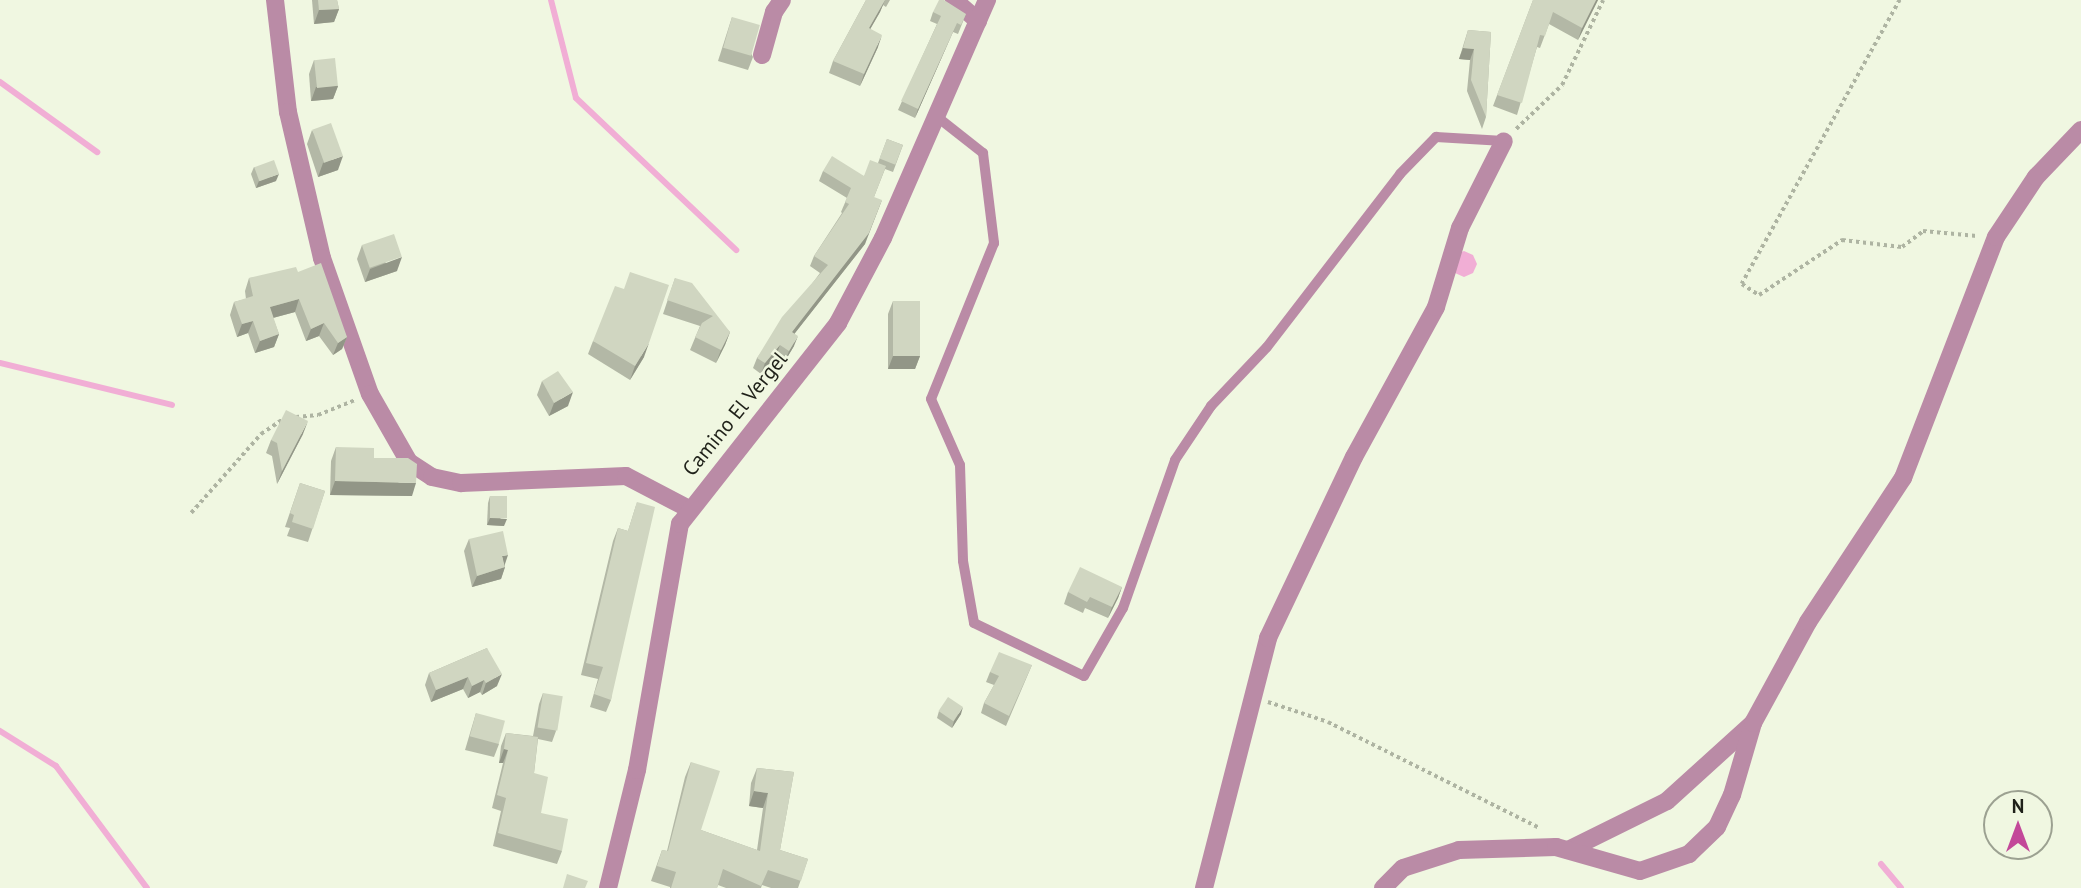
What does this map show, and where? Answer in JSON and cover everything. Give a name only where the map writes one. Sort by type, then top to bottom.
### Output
[{"type":"street","points":[[275,0],[288,112],[322,258],[370,394],[409,463],[432,477],[490,483],[626,476],[689,509]]},
{"type":"street","points":[[762,55],[774,12],[782,0]]},
{"type":"street","points":[[954,0],[978,21]]},
{"type":"street","name":"Camino El Vergel","points":[[608,888],[637,770],[675,544],[689,509],[838,323],[883,238],[987,0]]},
{"type":"street","points":[[1383,888],[1403,868],[1459,850],[1562,848],[1640,871],[1689,855],[1717,827],[1732,795],[1753,723],[1808,622],[1903,478],[1996,237],[2036,177],[2081,130]]},
{"type":"street","points":[[1204,888],[1268,638],[1354,457],[1436,307],[1460,228],[1504,141]]},
{"type":"street","points":[[1562,848],[1667,801],[1753,723]]},
{"type":"lane","points":[[936,116],[984,153],[994,243],[931,399],[960,465],[963,561],[974,623],[1084,676],[1123,608],[1175,460],[1211,406],[1267,348],[1400,174],[1436,137],[1504,141]]},
{"type":"path","points":[[1504,141],[1562,85],[1604,0]]},
{"type":"path","points":[[1900,0],[1742,284],[1759,295],[1842,240],[1902,247],[1923,230],[1996,237]]},
{"type":"path","points":[[191,513],[261,434],[285,419],[317,415],[370,394]]},
{"type":"path","points":[[1253,697],[1328,722],[1486,799],[1543,830],[1562,848]]},
{"type":"shaded area","points":[[1464,251],[1473,255],[1477,264],[1473,273],[1464,277],[1455,273],[1455,255]]},
{"type":"building","points":[[318,0],[337,0],[339,9],[319,10]]},
{"type":"building","points":[[866,0],[885,0],[869,28],[882,35],[864,74],[833,61]]},
{"type":"building","points":[[939,0],[944,0],[966,14],[961,25],[957,23],[918,109],[901,101],[941,16],[933,12]]},
{"type":"building","points":[[1533,0],[1596,0],[1582,28],[1553,12],[1545,36],[1540,35],[1522,103],[1497,95]]},
{"type":"building","points":[[732,17],[760,25],[751,56],[723,48]]},
{"type":"building","points":[[1468,30],[1491,32],[1486,117],[1471,80],[1474,49],[1463,48]]},
{"type":"building","points":[[335,58],[338,86],[317,88],[314,60]]},
{"type":"building","points":[[331,123],[343,156],[324,163],[312,130]]},
{"type":"building","points":[[887,139],[903,145],[895,165],[879,159]]},
{"type":"building","points":[[832,156],[864,176],[870,160],[886,166],[874,197],[882,200],[869,233],[792,332],[798,336],[789,351],[780,345],[765,363],[757,358],[782,317],[828,265],[814,256],[849,204],[845,202],[851,188],[823,171]]},
{"type":"building","points":[[274,160],[279,174],[259,181],[254,167]]},
{"type":"building","points":[[394,234],[402,257],[370,268],[362,245]]},
{"type":"building","points":[[321,263],[347,337],[338,343],[324,323],[311,329],[299,299],[270,307],[279,334],[260,341],[253,321],[242,324],[234,302],[253,296],[249,278],[296,267],[298,272]]},
{"type":"building","points":[[630,272],[669,285],[649,343],[635,366],[593,341],[615,286],[624,289]]},
{"type":"building","points":[[675,278],[692,283],[730,332],[721,350],[695,337],[702,323],[713,316],[667,300]]},
{"type":"building","points":[[893,301],[920,301],[920,356],[893,356]]},
{"type":"building","points":[[558,371],[573,392],[554,403],[542,381]]},
{"type":"building","points":[[286,410],[308,421],[282,471],[277,443],[271,440]]},
{"type":"building","points":[[336,447],[374,448],[374,458],[408,458],[417,464],[416,483],[335,481]]},
{"type":"building","points":[[300,483],[325,491],[313,529],[292,522],[294,515],[290,513]]},
{"type":"building","points":[[490,496],[507,496],[507,518],[490,518]]},
{"type":"building","points":[[637,502],[655,507],[611,700],[594,694],[603,667],[586,663],[618,528],[628,531]]},
{"type":"building","points":[[503,531],[508,555],[502,556],[505,567],[477,576],[469,539]]},
{"type":"building","points":[[1080,567],[1122,587],[1112,607],[1090,597],[1087,602],[1068,592]]},
{"type":"building","points":[[487,648],[502,674],[486,683],[484,680],[472,686],[468,677],[436,690],[429,673]]},
{"type":"building","points":[[999,652],[1032,665],[1009,716],[984,703],[999,676],[990,672]]},
{"type":"building","points":[[543,693],[563,696],[557,731],[538,728]]},
{"type":"building","points":[[948,697],[963,707],[953,721],[938,711]]},
{"type":"building","points":[[476,713],[505,721],[499,744],[470,736]]},
{"type":"building","points":[[506,733],[538,737],[534,773],[548,777],[541,813],[568,819],[562,851],[498,833],[506,798],[497,795],[508,750],[504,749]]},
{"type":"building","points":[[691,762],[720,771],[701,830],[760,851],[768,793],[754,791],[757,768],[794,772],[780,850],[808,859],[801,881],[768,870],[761,886],[723,869],[717,888],[671,888],[676,872],[657,866],[662,850],[668,851]]},
{"type":"building","points":[[567,874],[588,881],[585,888],[563,888]]},
{"type":"waterway","points":[[551,0],[576,98],[736,250]]},
{"type":"waterway","points":[[0,82],[97,152]]},
{"type":"waterway","points":[[0,363],[172,405]]},
{"type":"waterway","points":[[0,731],[56,766],[147,888]]},
{"type":"waterway","points":[[1881,864],[1901,888]]}]
